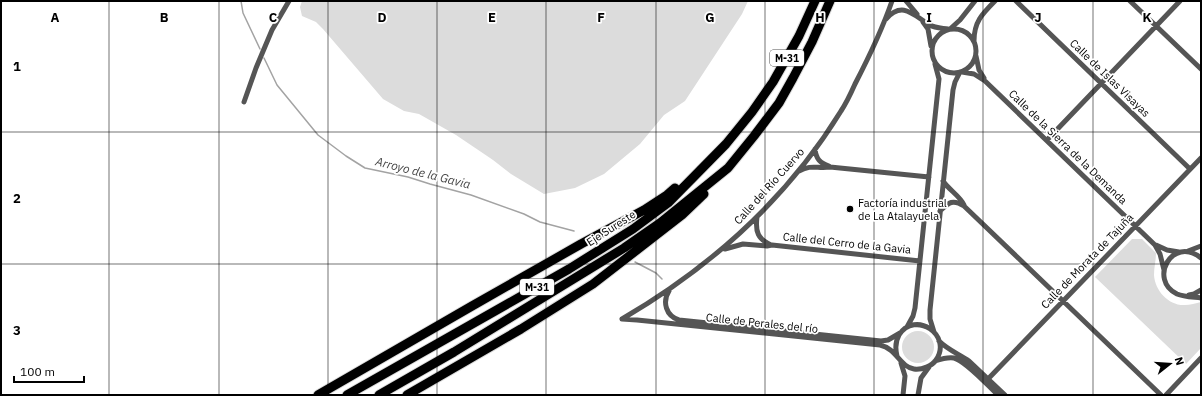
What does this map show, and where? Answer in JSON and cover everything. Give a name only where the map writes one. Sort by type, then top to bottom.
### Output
[{"type":"highway","name":"Eje Sureste","points":[[347,395],[570,269],[633,229],[668,203],[726,144],[752,112],[773,82],[800,36],[815,1]]},
{"type":"highway","name":"Eje Sureste","points":[[379,395],[454,352],[624,248],[660,223],[728,168],[779,103],[812,42],[830,1]]},
{"type":"highway","points":[[318,395],[581,244],[644,210],[666,195],[712,158]]},
{"type":"highway","points":[[407,395],[521,329],[593,284],[682,215],[710,189],[728,168]]},
{"type":"street","points":[[244,102],[272,30],[289,1]]},
{"type":"street","name":"Calle del Río Cuervo","points":[[622,319],[669,290],[722,250],[757,217],[798,172],[842,110],[868,59],[892,1]]},
{"type":"street","points":[[906,1],[928,29],[933,59],[936,64],[940,68],[950,73],[961,72],[967,69],[971,64],[976,52],[974,41],[976,24],[995,1]]},
{"type":"street","points":[[885,20],[893,13],[901,10],[910,11],[920,19],[935,27],[949,29],[960,20],[975,1]]},
{"type":"street","name":"Calle de Islas Visayas","points":[[1016,1],[1190,169]]},
{"type":"street","points":[[1130,1],[1201,69]]},
{"type":"street","points":[[1047,140],[1180,1]]},
{"type":"street","points":[[932,49],[934,40],[938,35],[949,29],[955,28],[964,30],[974,41]]},
{"type":"street","name":"Calle de la Sierra de la Demanda","points":[[976,52],[979,70],[985,81]]},
{"type":"street","points":[[903,395],[906,376],[896,350],[896,344],[901,333],[907,327],[914,312],[939,80],[936,64]]},
{"type":"street","points":[[961,72],[954,85],[930,319],[934,333],[939,341],[946,348],[969,361],[1005,395]]},
{"type":"street","name":"Calle de la Sierra de la Demanda","points":[[961,72],[974,74],[985,81],[1155,245],[1160,254],[1164,270],[1164,278],[1167,285],[1175,293],[1186,296]]},
{"type":"street","points":[[815,149],[818,160],[822,164],[830,167],[929,177]]},
{"type":"street","name":"Calle de Morata de Tajuña","points":[[988,379],[1201,158]]},
{"type":"street","points":[[798,172],[809,167],[830,167]]},
{"type":"street","points":[[944,181],[962,201],[964,206]]},
{"type":"street","points":[[940,211],[950,202],[956,202],[964,206],[1162,395]]},
{"type":"street","name":"Calle del Cerro de la Gavia","points":[[757,217],[756,226],[758,234],[762,240],[772,245]]},
{"type":"street","name":"Calle del Cerro de la Gavia","points":[[722,250],[743,244],[772,245],[920,261]]},
{"type":"street","name":"Calle de la Sierra de la Demanda","points":[[1155,245],[1167,250],[1180,252]]},
{"type":"street","points":[[1164,270],[1170,258],[1180,252],[1188,251],[1201,246]]},
{"type":"street","points":[[1188,251],[1201,258]]},
{"type":"street","name":"Calle de Perales del río","points":[[669,290],[666,295],[666,307],[672,316],[679,320],[881,341],[888,340],[901,333]]},
{"type":"street","points":[[1186,296],[1201,290]]},
{"type":"street","points":[[1186,296],[1201,298]]},
{"type":"street","name":"Calle de Perales del río","points":[[622,319],[875,345],[887,348],[899,358]]},
{"type":"street","points":[[907,327],[914,325],[925,326],[934,333]]},
{"type":"street","points":[[936,361],[940,351],[939,341]]},
{"type":"street","points":[[899,358],[905,365],[915,369],[930,366]]},
{"type":"street","points":[[918,395],[921,378],[930,366],[936,361],[947,358],[958,359],[970,368],[998,395]]},
{"type":"street","points":[[1166,395],[1201,358]]},
{"type":"shaded area","points":[[302,1],[748,1],[742,14],[685,101],[664,115],[640,144],[604,174],[575,188],[544,194],[511,174],[456,135],[419,114],[404,111],[383,99],[323,29],[316,22],[302,16],[300,7]]},
{"type":"shaded area","points":[[1132,239],[1142,239],[1156,253],[1154,272],[1155,281],[1160,292],[1168,300],[1179,305],[1189,305],[1201,302],[1201,348],[1186,364],[1095,277]]},
{"type":"shaded area","points":[[918,331],[924,332],[931,338],[934,347],[933,353],[927,360],[918,363],[912,362],[905,356],[902,347],[903,341],[909,334]]},
{"type":"waterway","name":"Arroyo de la Gavia","points":[[241,1],[243,13],[260,49]]},
{"type":"waterway","name":"Arroyo de la Gavia","points":[[264,58],[277,85],[318,135],[365,168],[408,177],[471,195],[524,214],[540,222],[574,231]]},
{"type":"waterway","name":"Arroyo de la Gavia","points":[[635,262],[656,273],[662,279]]},
{"type":"place","name":"Factoría industrial de La Atalayuela","points":[[850,209]]}]
